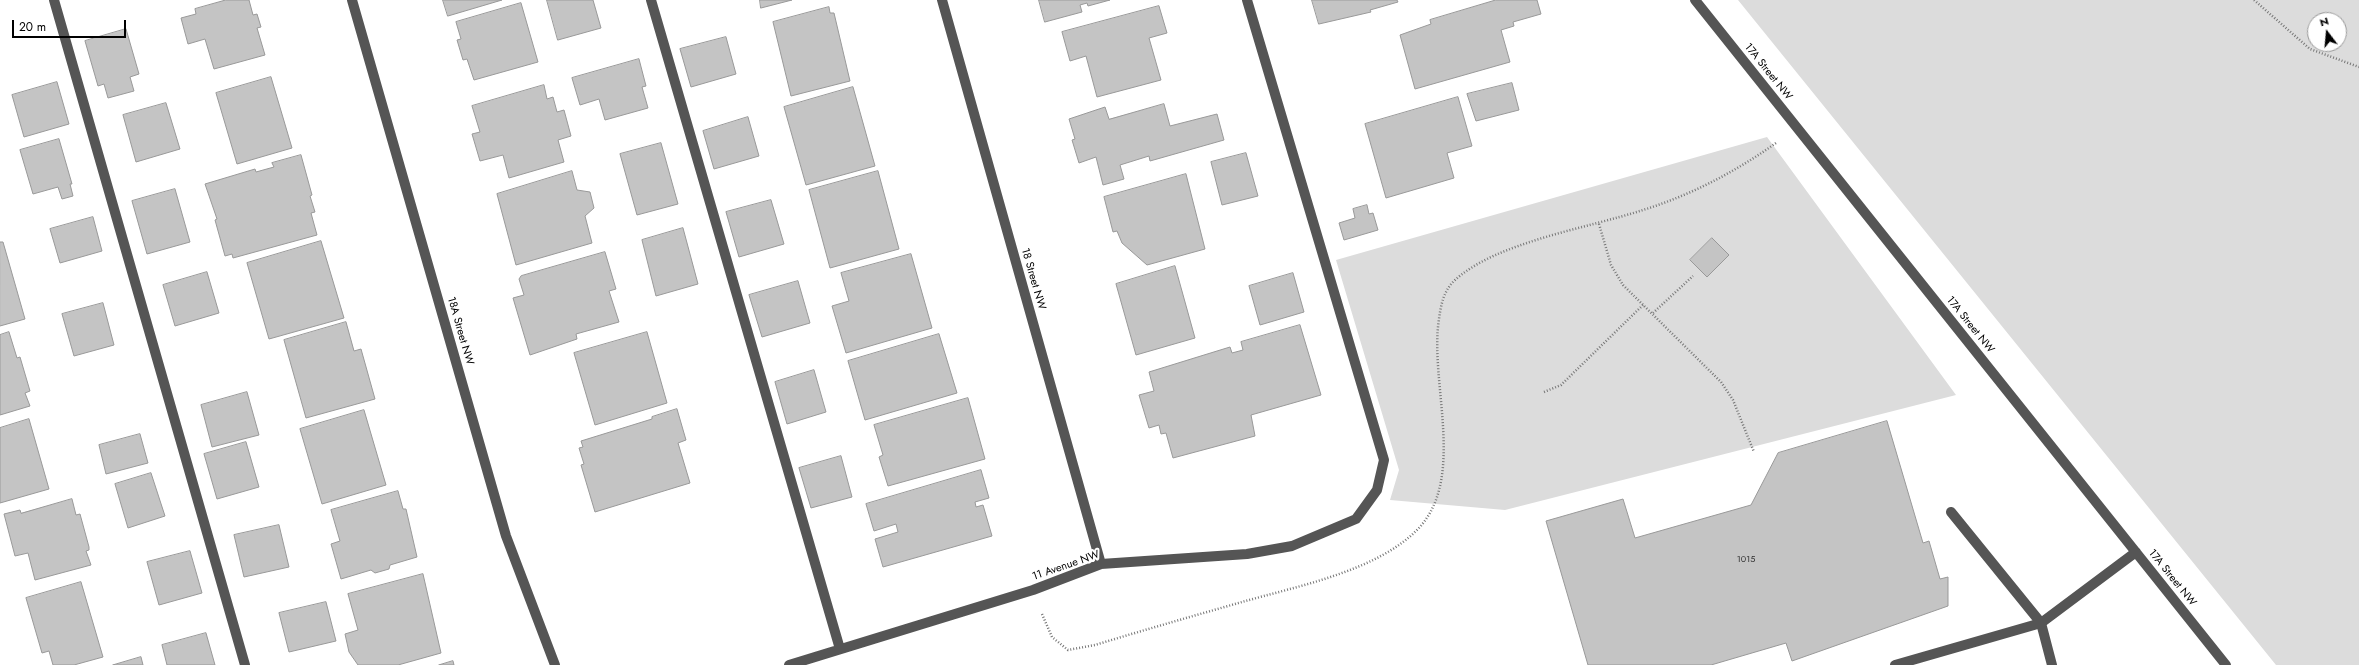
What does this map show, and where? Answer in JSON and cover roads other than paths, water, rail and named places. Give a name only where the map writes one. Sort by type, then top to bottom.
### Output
[{"type":"street","points":[[54,0],[245,665]]},
{"type":"street","name":"18A Street NW","points":[[352,0],[506,536],[555,665]]},
{"type":"street","points":[[651,0],[840,649]]},
{"type":"street","name":"18 Street NW","points":[[942,0],[1101,564]]},
{"type":"street","name":"11 Avenue NW","points":[[788,665],[1034,590],[1101,564],[1247,554],[1292,546],[1356,519],[1377,490],[1384,460],[1247,0]]},
{"type":"street","name":"17A Street NW","points":[[1695,0],[2226,665]]},
{"type":"street","points":[[1951,512],[2041,623],[2052,665]]},
{"type":"street","points":[[1895,665],[2041,623],[2136,552]]}]
